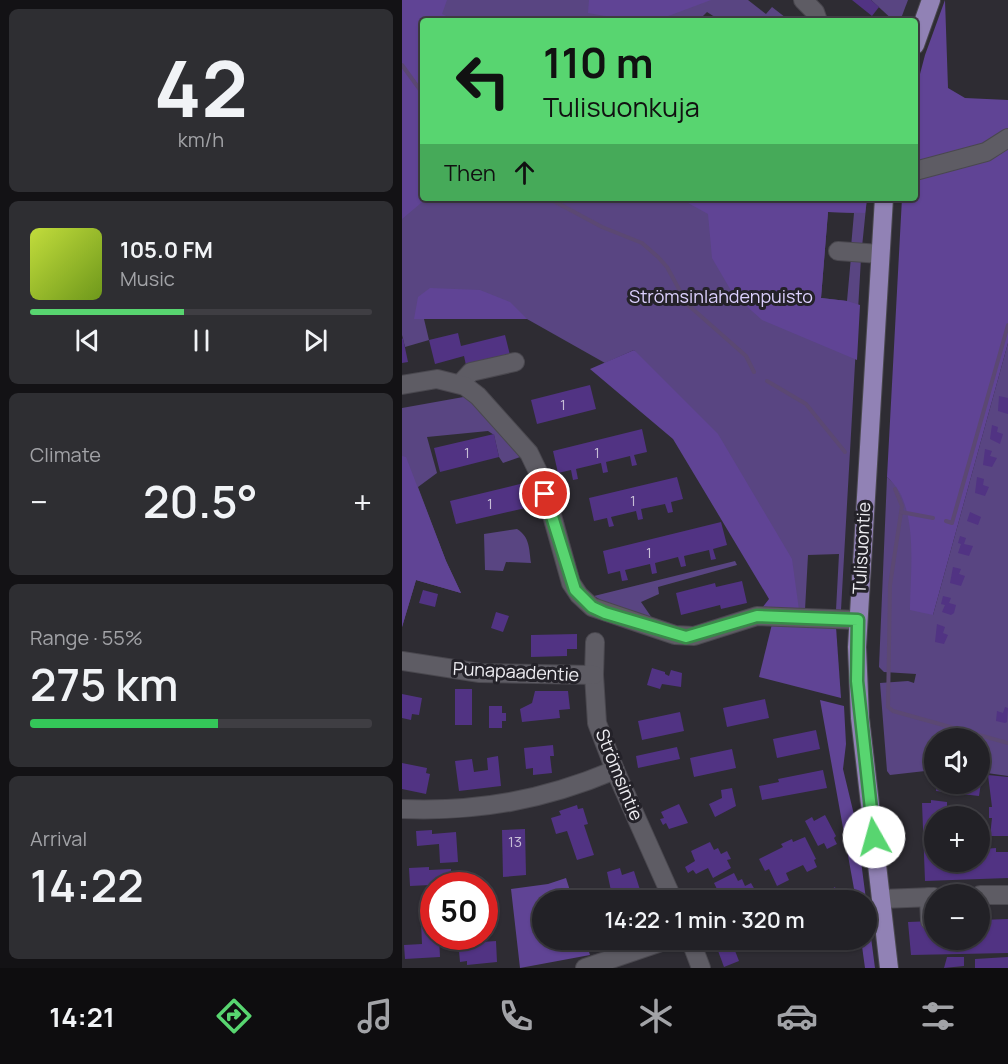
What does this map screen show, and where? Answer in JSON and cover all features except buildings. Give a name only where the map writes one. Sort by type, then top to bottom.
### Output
[{"type":"main road","points":[[918,37],[931,0]]},
{"type":"main road","name":"Tulisuontie","points":[[884,201],[858,620],[857,681],[889,968]]},
{"type":"street","points":[[802,0],[815,12],[817,18]]},
{"type":"street","points":[[918,170],[986,152],[1008,138]]},
{"type":"street","points":[[838,251],[880,254]]},
{"type":"street","points":[[460,384],[471,372],[515,362]]},
{"type":"street","points":[[402,385],[437,379],[460,384],[478,396],[529,453],[542,480],[572,583],[579,595],[592,607],[635,623],[686,637],[749,617],[771,615],[858,620]]},
{"type":"street","name":"Strömsintie","points":[[595,642],[594,675],[597,723],[615,770],[669,890]]},
{"type":"street","name":"Punapaadentie","points":[[402,662],[480,673],[594,675]]},
{"type":"street","points":[[402,809],[471,809],[502,805],[563,789],[615,770]]},
{"type":"street","points":[[990,896],[1008,895]]},
{"type":"street","points":[[881,899],[924,897]]},
{"type":"street","points":[[585,968],[638,950]]},
{"type":"street","points":[[694,950],[701,968]]},
{"type":"green space","name":"Strömsinlahdenpuisto","points":[[402,0],[748,0],[766,14],[772,7],[786,18],[716,18],[707,12],[703,16],[705,18],[420,18],[420,201],[867,201],[862,247],[851,247],[854,213],[828,212],[821,298],[847,301],[851,257],[861,258],[841,610],[836,610],[839,554],[808,555],[805,610],[799,610],[634,350],[605,363],[527,319],[424,319],[429,340],[405,347],[402,335]]},
{"type":"green space","points":[[871,0],[908,0],[901,18],[891,18]]},
{"type":"green space","points":[[1008,343],[1008,776],[990,773],[990,728],[924,728],[924,771],[890,775],[887,771],[880,683],[908,681],[914,683],[916,674],[884,672],[879,667],[887,477],[896,485],[905,501],[933,615]]},
{"type":"green space","points":[[469,396],[523,456],[503,463],[499,457],[494,435],[488,431],[427,437],[437,473],[418,487],[446,561],[461,593],[416,580],[402,627],[402,408]]},
{"type":"green space","points":[[517,529],[527,540],[531,563],[506,562],[503,571],[485,570],[484,534]]},
{"type":"green space","points":[[735,561],[737,565],[658,587],[659,594],[641,602],[652,618],[612,607],[594,596]]},
{"type":"shaded area","points":[[402,0],[447,0],[442,14],[451,18],[420,18],[420,201],[423,201],[402,219]]},
{"type":"shaded area","points":[[589,0],[711,0],[663,18],[617,18],[588,13]]},
{"type":"shaded area","points":[[945,0],[948,88],[965,98],[1008,100],[1008,343],[933,615],[910,610],[909,521],[905,504],[887,477],[902,201],[918,201],[918,82]]},
{"type":"shaded area","points":[[684,201],[867,201],[865,213],[828,212],[821,298],[860,305],[857,360],[762,320],[733,294],[712,258],[708,214]]},
{"type":"shaded area","points":[[430,288],[480,290],[510,302],[527,319],[414,319],[418,297]]},
{"type":"shaded area","points":[[634,350],[718,434],[792,559],[799,610],[762,608],[769,599],[673,439],[590,369]]},
{"type":"shaded area","points":[[402,456],[406,457],[446,561],[461,593],[416,580],[402,627]]},
{"type":"shaded area","points":[[772,624],[836,627],[841,698],[759,677]]},
{"type":"shaded area","points":[[820,700],[844,706],[846,744],[843,769],[856,823],[865,890],[854,890]]},
{"type":"shaded area","points":[[566,878],[570,890],[532,890],[532,950],[588,950],[590,955],[520,968],[511,889],[548,884]]},
{"type":"shaded area","points":[[863,950],[873,950],[875,968],[865,968]]},
{"type":"waterway","points":[[402,65],[420,90]]},
{"type":"waterway","points":[[554,201],[602,227],[642,243],[667,267],[687,304],[746,356],[754,372]]},
{"type":"waterway","points":[[946,521],[952,523],[1008,325]]},
{"type":"waterway","points":[[767,381],[806,404],[845,452]]},
{"type":"waterway","points":[[895,489],[902,506],[890,585],[888,707],[893,711],[1008,743]]},
{"type":"waterway","points":[[901,512],[933,518]]},
{"type":"route","points":[[545,494],[575,590],[592,607],[605,613],[686,637],[757,616],[858,620],[857,681],[874,837]]}]
